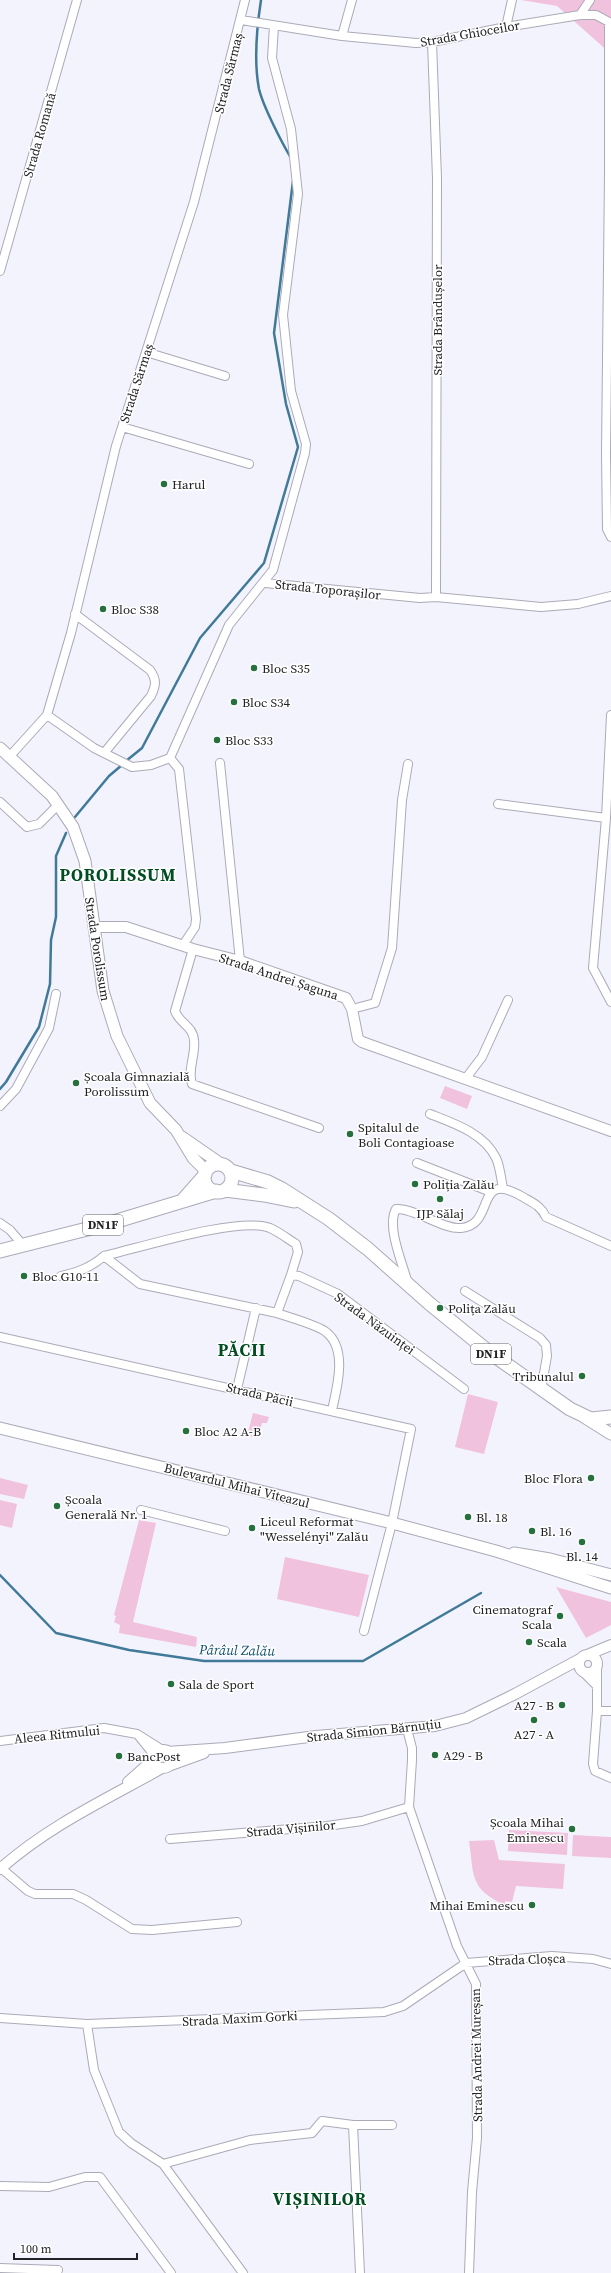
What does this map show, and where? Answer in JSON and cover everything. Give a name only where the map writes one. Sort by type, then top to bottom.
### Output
[{"type":"main road","name":"Strada Porolissum","points":[[0,748],[10,756],[58,805],[73,827],[83,851],[103,990],[117,1036],[150,1103],[181,1137],[226,1168]]},
{"type":"main road","name":"Strada Porolissum","points":[[181,1137],[191,1155],[205,1173]]},
{"type":"main road","points":[[183,1200],[205,1173],[212,1165],[226,1168],[231,1184],[220,1191],[209,1187],[205,1173]]},
{"type":"main road","name":"DN1F","points":[[226,1168],[268,1182],[311,1208],[357,1241],[471,1338],[541,1390],[580,1415],[595,1419],[611,1417]]},
{"type":"main road","name":"DN1F","points":[[0,1251],[22,1244],[107,1224],[183,1200],[220,1191],[274,1196],[311,1208]]},
{"type":"main road","points":[[580,1415],[611,1434]]},
{"type":"main road","points":[[611,1417],[605,1425],[611,1434]]},
{"type":"main road","name":"Bulevardul Mihai Viteazul","points":[[0,1428],[392,1523],[496,1551],[611,1588]]},
{"type":"main road","name":"Bulevardul Mihai Viteazul","points":[[496,1551],[537,1556],[611,1574]]},
{"type":"street","name":"Strada Romană","points":[[0,271],[77,0]]},
{"type":"street","name":"Strada Sărmaș","points":[[10,756],[47,715],[75,614],[122,427],[194,202],[245,0]]},
{"type":"street","points":[[342,36],[352,0]]},
{"type":"street","points":[[506,27],[512,0]]},
{"type":"street","points":[[580,16],[590,0]]},
{"type":"street","name":"Strada Ghioceilor","points":[[241,20],[342,36],[402,43],[432,42],[506,27],[580,16],[596,15],[609,22],[606,454],[608,529],[611,537]]},
{"type":"street","points":[[265,583],[273,570],[305,453],[306,444],[291,391],[284,329],[283,315],[298,194],[291,129],[272,58],[274,26]]},
{"type":"street","name":"Strada Brândușelor","points":[[432,42],[438,178],[436,597]]},
{"type":"street","points":[[146,352],[225,376]]},
{"type":"street","points":[[122,427],[249,464]]},
{"type":"street","name":"Strada Toporașilor","points":[[170,758],[229,625],[265,583],[420,598],[436,597],[541,607],[578,604],[611,596]]},
{"type":"street","points":[[75,614],[150,670],[155,677],[156,685],[151,696],[104,753]]},
{"type":"street","points":[[47,715],[94,748],[132,767],[151,765],[170,758],[179,769],[196,919],[195,926],[183,946]]},
{"type":"street","points":[[611,715],[606,818],[593,968],[611,1002]]},
{"type":"street","points":[[220,763],[240,961]]},
{"type":"street","points":[[352,1009],[375,1003],[392,948],[402,800],[408,764]]},
{"type":"street","points":[[0,802],[27,827],[39,824],[58,805]]},
{"type":"street","points":[[498,804],[606,818]]},
{"type":"street","name":"Strada Andrei Șaguna","points":[[95,927],[126,927],[193,949],[240,961],[346,998],[352,1009],[358,1039],[362,1042],[611,1131]]},
{"type":"street","points":[[193,949],[175,1011],[177,1016],[192,1029],[194,1040],[190,1078],[192,1084],[319,1128]]},
{"type":"street","points":[[0,1106],[16,1088],[47,1032],[56,994]]},
{"type":"street","points":[[466,1078],[482,1057],[508,1000]]},
{"type":"street","points":[[430,1114],[462,1127],[488,1145],[497,1159],[503,1188]]},
{"type":"street","points":[[417,1163],[492,1192],[503,1188],[508,1189],[542,1208],[546,1217],[611,1246]]},
{"type":"street","points":[[408,1285],[393,1231],[392,1216],[396,1209],[459,1228],[473,1226],[478,1221],[492,1192]]},
{"type":"street","points":[[0,1223],[10,1230],[22,1244]]},
{"type":"street","points":[[61,1276],[82,1271],[94,1265],[104,1256],[227,1226],[270,1228],[296,1244],[298,1252],[277,1313]]},
{"type":"street","points":[[104,1256],[140,1284],[277,1313],[326,1332],[335,1346],[339,1360],[339,1382],[332,1410]]},
{"type":"street","name":"Strada Năzuinței","points":[[291,1275],[299,1276],[338,1294],[464,1389]]},
{"type":"street","points":[[465,1291],[540,1338],[546,1345],[547,1356],[541,1390]]},
{"type":"street","points":[[237,1389],[256,1308]]},
{"type":"street","name":"Strada Păcii","points":[[0,1337],[332,1410],[411,1429],[392,1523],[364,1631]]},
{"type":"street","points":[[141,1510],[225,1531]]},
{"type":"street","name":"Strada Simion Bărnuțiu","points":[[582,1663],[587,1673],[593,1672],[596,1663],[609,1646]]},
{"type":"street","name":"Strada Simion Bărnuțiu","points":[[120,1789],[160,1754],[316,1736],[435,1726],[466,1718],[563,1670],[582,1663],[609,1646]]},
{"type":"street","points":[[597,1686],[582,1663],[593,1656],[596,1663],[597,1686],[597,1711],[593,1764],[595,1771],[611,1778]]},
{"type":"street","points":[[597,1711],[611,1711]]},
{"type":"street","name":"Aleea Ritmului","points":[[0,1741],[100,1729],[137,1734],[160,1754]]},
{"type":"street","name":"Strada Andrei Mureșan","points":[[407,1729],[412,1748],[410,1808],[457,1946],[476,1984],[477,2138],[472,2192],[469,2273]]},
{"type":"street","name":"Strada Simion Bărnuțiu","points":[[0,1869],[25,1847],[50,1829],[120,1789],[165,1767],[221,1748]]},
{"type":"street","points":[[160,1754],[171,1757],[165,1767],[156,1765],[160,1754]]},
{"type":"street","name":"Strada Vișinilor","points":[[170,1839],[327,1826],[362,1821],[410,1808]]},
{"type":"street","points":[[0,1869],[28,1891],[39,1894],[73,1894],[86,1900],[132,1929],[152,1930],[237,1922]]},
{"type":"street","name":"Strada Cloșca","points":[[466,1963],[552,1956],[593,1959],[611,1964]]},
{"type":"street","name":"Strada Maxim Gorki","points":[[0,2018],[87,2024],[384,2012],[403,2006],[466,1963]]},
{"type":"street","points":[[87,2024],[94,2070],[119,2132],[130,2143],[163,2164],[243,2273]]},
{"type":"street","points":[[163,2164],[250,2140],[312,2133],[322,2121],[353,2125],[392,2125]]},
{"type":"street","points":[[353,2125],[360,2273]]},
{"type":"street","points":[[0,2186],[50,2187],[85,2177],[100,2177],[171,2273]]},
{"type":"street","points":[[0,2268],[58,2270]]},
{"type":"shaded area","points":[[521,0],[611,0],[611,54],[557,6]]},
{"type":"shaded area","points":[[445,1086],[472,1096],[467,1109],[440,1098]]},
{"type":"shaded area","points":[[468,1394],[498,1402],[484,1454],[455,1447]]},
{"type":"shaded area","points":[[253,1413],[269,1417],[267,1423],[262,1423],[258,1438],[247,1436]]},
{"type":"shaded area","points":[[0,1478],[28,1485],[24,1499],[0,1494]]},
{"type":"shaded area","points":[[0,1500],[17,1504],[12,1528],[0,1525]]},
{"type":"shaded area","points":[[139,1520],[156,1523],[133,1622],[197,1637],[196,1647],[119,1633],[120,1625],[114,1622],[116,1616],[114,1615]]},
{"type":"shaded area","points":[[285,1557],[369,1575],[359,1617],[277,1599]]},
{"type":"shaded area","points":[[556,1587],[611,1602],[611,1625],[586,1638]]},
{"type":"shaded area","points":[[509,1830],[568,1833],[567,1855],[508,1851]]},
{"type":"shaded area","points":[[573,1835],[611,1837],[611,1858],[572,1856]]},
{"type":"shaded area","points":[[494,1840],[499,1860],[565,1864],[563,1889],[516,1886],[512,1902],[505,1901],[505,1905],[493,1899],[479,1887],[475,1880],[469,1841]]},
{"type":"waterway","points":[[261,0],[258,21],[257,79],[261,96],[278,134],[291,158]]},
{"type":"waterway","points":[[126,761],[142,748],[200,638],[264,563],[298,447],[286,404],[274,333],[293,181]]},
{"type":"waterway","points":[[75,817],[109,776],[122,765]]},
{"type":"waterway","points":[[0,1089],[6,1082],[39,1027],[50,984],[51,940],[56,917],[56,856],[66,833]]},
{"type":"waterway","name":"Pârâul Zalău","points":[[0,1575],[56,1633],[129,1650],[204,1661],[363,1661],[481,1593]]},
{"type":"place","name":"Harul","points":[[164,484]]},
{"type":"place","name":"Bloc S38","points":[[103,609]]},
{"type":"place","name":"Bloc S35","points":[[254,668]]},
{"type":"place","name":"Bloc S34","points":[[234,702]]},
{"type":"place","name":"Bloc S33","points":[[217,740]]},
{"type":"place","name":"Școala Gimnazială Porolissum","points":[[76,1083]]},
{"type":"place","name":"Spitalul de Boli Contagioase","points":[[350,1134]]},
{"type":"place","name":"Poliția Zalău","points":[[415,1184]]},
{"type":"place","name":"IJP Sălaj","points":[[440,1199]]},
{"type":"place","name":"Bloc G10-11","points":[[24,1276]]},
{"type":"place","name":"Polița Zalău","points":[[440,1308]]},
{"type":"place","name":"Tribunalul","points":[[582,1376]]},
{"type":"place","name":"Bloc A2 A-B","points":[[186,1431]]},
{"type":"place","name":"Bloc Flora","points":[[591,1478]]},
{"type":"place","name":"Școala Generală Nr. 1","points":[[57,1506]]},
{"type":"place","name":"Bl. 18","points":[[468,1517]]},
{"type":"place","name":"Liceul Reformat \"Wesselényi\" Zalău","points":[[252,1528]]},
{"type":"place","name":"Bl. 16","points":[[532,1531]]},
{"type":"place","name":"Bl. 14","points":[[582,1542]]},
{"type":"place","name":"Cinematograf Scala","points":[[560,1616]]},
{"type":"place","name":"Scala","points":[[529,1642]]},
{"type":"place","name":"Sala de Sport","points":[[171,1684]]},
{"type":"place","name":"A27 - B","points":[[562,1705]]},
{"type":"place","name":"A27 - A","points":[[534,1720]]},
{"type":"place","name":"A29 - B","points":[[435,1755]]},
{"type":"place","name":"BancPost","points":[[119,1756]]},
{"type":"place","name":"Școala Mihai Eminescu","points":[[572,1829]]},
{"type":"place","name":"Mihai Eminescu","points":[[532,1905]]},
{"type":"district","name":"POROLISSUM","points":[[118,875]]},
{"type":"district","name":"PĂCII","points":[[242,1350]]},
{"type":"district","name":"VIȘINILOR","points":[[320,2199]]}]
